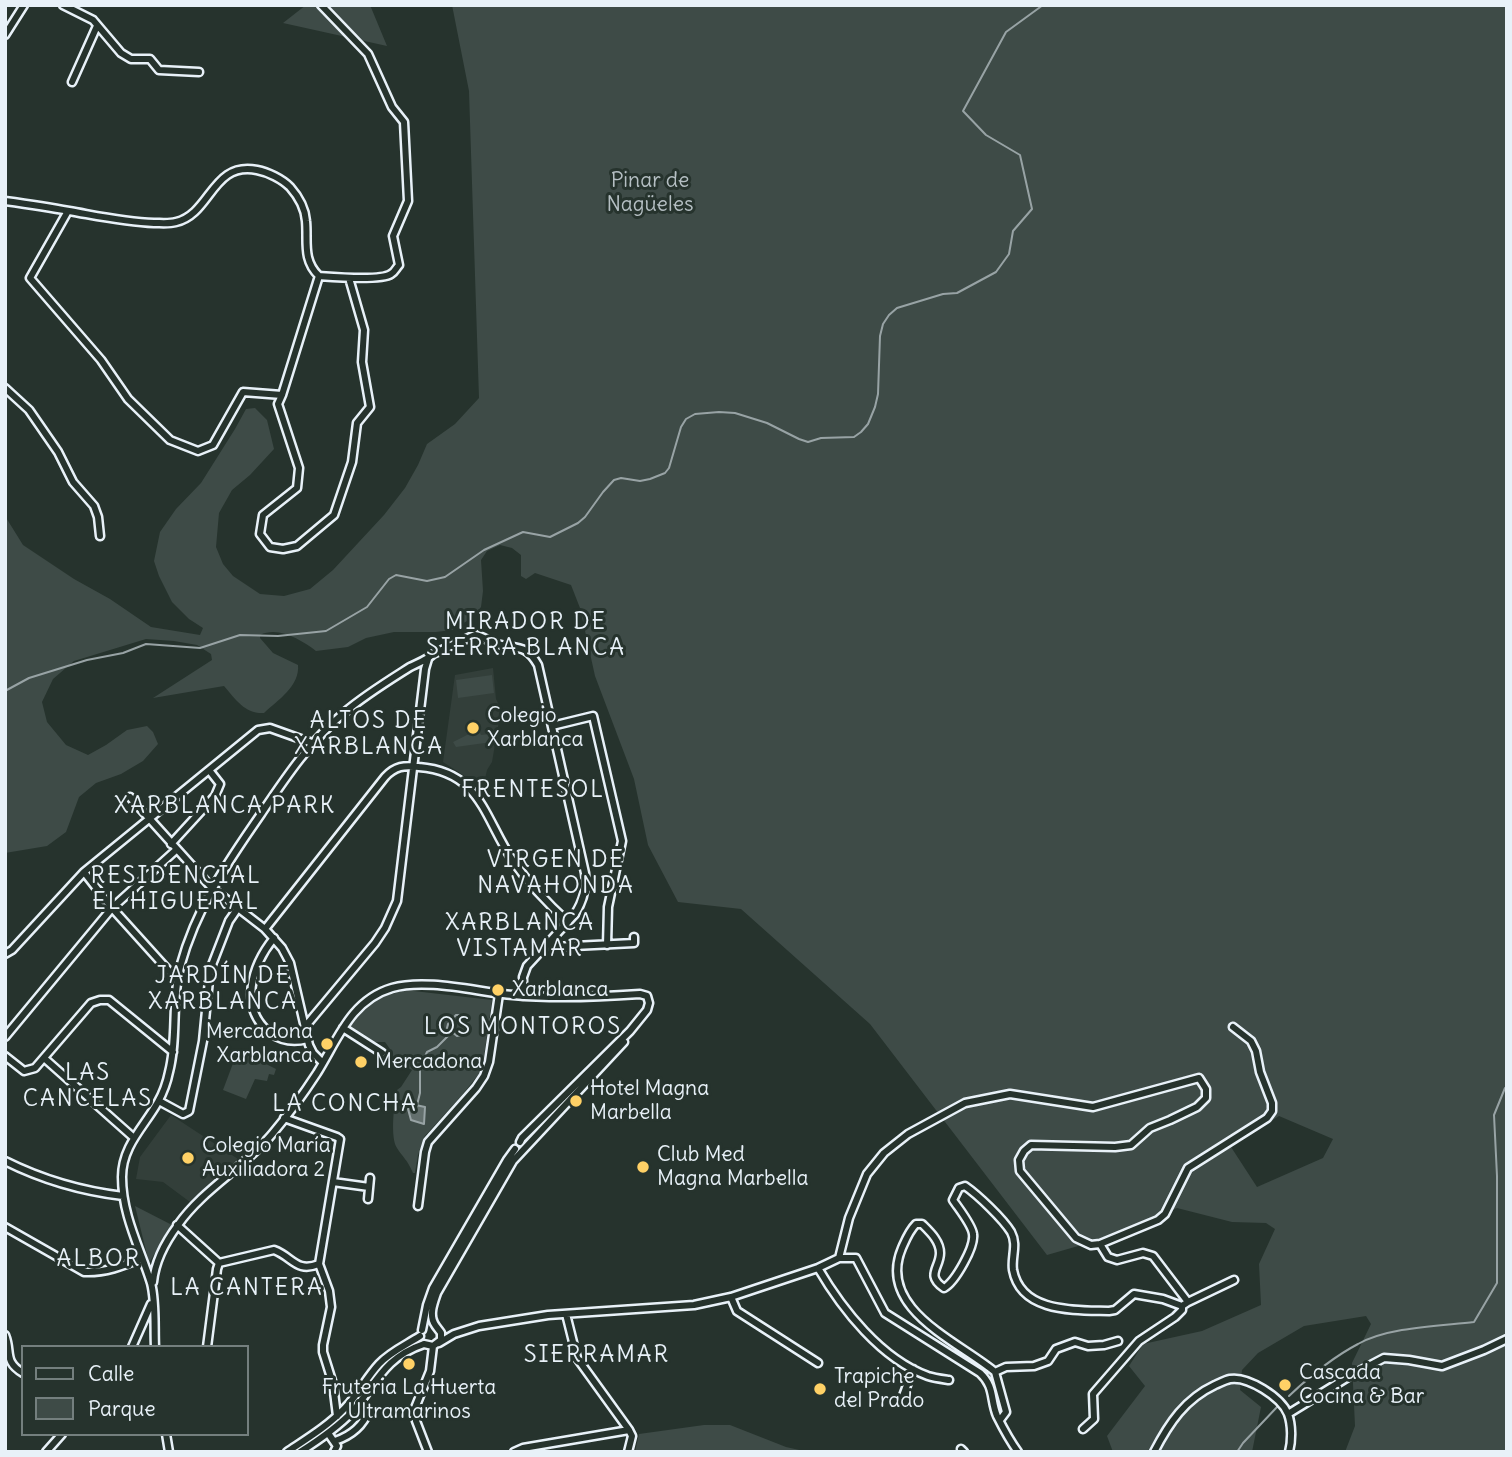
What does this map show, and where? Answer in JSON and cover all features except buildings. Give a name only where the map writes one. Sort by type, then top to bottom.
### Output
[{"type":"street","points":[[5,35],[24,5]]},
{"type":"street","points":[[64,5],[93,20],[121,52],[131,59],[150,59],[159,70],[200,72]]},
{"type":"street","points":[[5,201],[126,222],[176,222],[193,213],[226,176],[237,170],[248,169],[262,172],[288,185],[303,207],[308,260],[312,270],[319,276],[349,278],[392,274],[398,265],[393,236],[408,201],[404,122],[392,107],[368,54],[321,5]]},
{"type":"street","points":[[72,82],[97,26]]},
{"type":"street","points":[[68,211],[30,278],[101,360],[128,399],[170,440],[198,451],[213,445],[243,392],[282,395]]},
{"type":"street","points":[[319,276],[278,404],[299,467],[297,488],[263,515],[260,534],[270,547],[283,549],[297,546],[334,514],[352,462],[357,423],[370,407],[362,362],[364,330],[349,278]]},
{"type":"street","points":[[5,388],[29,410],[58,452],[73,482],[94,506],[100,536]]},
{"type":"street","points":[[155,1345],[152,1289],[123,1196],[123,1163],[126,1152],[159,1101],[167,1081],[173,1052],[177,980],[191,935],[212,888],[286,777],[312,743],[335,720],[413,666],[475,635],[496,644],[521,648],[528,652],[538,665],[585,873],[585,895],[580,905],[575,914],[527,966],[523,996]]},
{"type":"street","points":[[304,1028],[375,943],[393,910],[399,891],[428,659]]},
{"type":"street","points":[[413,666],[425,669]]},
{"type":"street","points":[[552,726],[593,716],[622,841],[608,907],[607,945]]},
{"type":"street","points":[[5,954],[12,950],[84,872],[258,730],[270,728],[312,743]]},
{"type":"street","points":[[265,929],[385,778],[400,766],[429,768],[459,778],[486,811],[512,859],[537,893],[568,922]]},
{"type":"street","points":[[5,1037],[113,908],[173,847],[215,796],[220,784],[209,770]]},
{"type":"street","points":[[130,797],[212,888],[265,929],[282,948],[289,963],[307,1039],[313,1054],[322,1062]]},
{"type":"street","points":[[84,872],[177,980]]},
{"type":"street","points":[[159,1101],[183,1114],[189,1111],[203,1041],[210,970],[229,921],[238,908]]},
{"type":"street","points":[[547,944],[554,947],[634,943],[634,937]]},
{"type":"street","points":[[274,938],[263,953],[253,982],[253,1011],[262,1026],[275,1036],[293,1042],[307,1039]]},
{"type":"street","points":[[133,1345],[148,1312],[155,1269],[170,1236],[192,1208],[273,1133],[317,1072],[351,1015],[374,996],[396,987],[414,984],[556,998],[645,995],[649,999],[647,1010],[630,1031],[522,1138],[520,1148],[441,1285],[432,1310],[442,1337],[436,1344],[431,1368],[415,1408],[416,1422],[428,1452]]},
{"type":"street","points":[[418,1206],[428,1142],[484,1076],[489,1062],[499,994]]},
{"type":"street","points":[[5,1055],[24,1071],[34,1068],[91,1003],[100,1000],[109,1000],[173,1052]]},
{"type":"street","points":[[839,1258],[849,1218],[867,1174],[884,1153],[908,1134],[965,1103],[1010,1094],[1093,1107],[1199,1078],[1206,1088],[1206,1098],[1197,1107],[1150,1128],[1130,1144],[1115,1147],[1031,1145],[1019,1160],[1020,1171],[1029,1184],[1076,1238],[1091,1245],[1100,1244],[1158,1220],[1165,1214],[1188,1168],[1267,1118],[1272,1111],[1256,1051],[1251,1041],[1233,1027]]},
{"type":"street","points":[[343,1028],[382,1053]]},
{"type":"street","points":[[44,1058],[134,1138]]},
{"type":"street","points":[[284,1118],[339,1138],[319,1264],[329,1291],[331,1307],[323,1352],[333,1384],[337,1416]]},
{"type":"street","points":[[425,1344],[421,1333],[433,1288],[502,1169],[520,1148]]},
{"type":"street","points":[[5,1161],[56,1182],[123,1196]]},
{"type":"street","points":[[368,1199],[370,1178]]},
{"type":"street","points":[[333,1182],[369,1188]]},
{"type":"street","points":[[1000,1420],[1006,1412],[995,1372],[944,1338],[914,1311],[902,1294],[897,1279],[897,1260],[913,1226],[922,1224],[940,1249],[933,1272],[935,1279],[944,1287],[951,1283],[973,1244],[973,1232],[953,1200],[959,1188],[965,1186],[977,1195],[1011,1233],[1015,1251],[1012,1262],[1015,1278],[1030,1298],[1070,1310],[1115,1310],[1134,1294],[1185,1304]]},
{"type":"street","points":[[177,1226],[219,1263]]},
{"type":"street","points":[[5,1227],[84,1272],[99,1273],[142,1258]]},
{"type":"street","points":[[1100,1244],[1108,1257],[1117,1260],[1143,1253],[1153,1256],[1185,1304]]},
{"type":"street","points":[[219,1263],[274,1250],[307,1268],[319,1264]]},
{"type":"street","points":[[300,1452],[328,1433],[353,1410],[388,1365],[425,1344],[436,1344],[454,1334],[479,1326],[548,1315],[694,1305],[731,1297],[818,1268],[839,1258],[856,1258],[886,1313],[988,1380],[996,1413],[1018,1452]]},
{"type":"street","points":[[207,1345],[219,1263]]},
{"type":"street","points":[[818,1268],[864,1332],[905,1364],[929,1377],[949,1380]]},
{"type":"street","points":[[1083,1429],[1094,1419],[1093,1394],[1139,1341],[1175,1317],[1185,1304],[1234,1280]]},
{"type":"street","points":[[731,1297],[737,1311],[818,1363]]},
{"type":"street","points":[[566,1314],[577,1358],[632,1436],[628,1452]]},
{"type":"street","points":[[288,1452],[337,1416],[380,1363],[428,1325],[454,1334]]},
{"type":"street","points":[[5,1335],[10,1362],[21,1372]]},
{"type":"street","points":[[1288,1414],[1384,1358],[1442,1366],[1507,1339]]},
{"type":"street","points":[[995,1372],[1006,1367],[1034,1366],[1048,1361],[1056,1349],[1075,1342],[1088,1346],[1118,1341]]},
{"type":"street","points":[[903,1396],[913,1368]]},
{"type":"street","points":[[1154,1452],[1174,1416],[1189,1401],[1206,1389],[1229,1379],[1241,1379],[1255,1384],[1281,1404],[1288,1414],[1292,1439],[1289,1452]]},
{"type":"street","points":[[335,1441],[349,1437],[369,1410]]},
{"type":"street","points":[[514,1452],[523,1448],[629,1430]]},
{"type":"street","points":[[328,1433],[337,1446],[334,1452]]},
{"type":"street","points":[[46,1452],[60,1436]]},
{"type":"shaded area","name":"Colegio Xarblanca","points":[[493,668],[496,699],[500,707],[499,721],[492,762],[487,770],[483,788],[443,762],[455,675]]},
{"type":"shaded area","points":[[411,1104],[425,1107],[424,1124],[411,1120],[408,1109]]},
{"type":"shaded area","name":"Colegio María Auxiliadora 2","points":[[171,1115],[238,1159],[190,1202],[163,1182],[136,1179],[140,1157]]},
{"type":"green space","points":[[306,5],[370,5],[387,46],[283,23]]},
{"type":"green space","name":"Pinar de Nagüeles","points":[[452,5],[1507,5],[1507,1452],[1345,1452],[1355,1426],[1352,1363],[1371,1324],[1366,1316],[1304,1326],[1258,1353],[1242,1370],[1240,1390],[1261,1407],[1252,1452],[1113,1452],[1107,1436],[1145,1386],[1129,1366],[1143,1344],[1202,1331],[1261,1305],[1259,1264],[1275,1229],[1266,1223],[1232,1222],[1177,1208],[1099,1240],[1047,1255],[870,1024],[741,909],[678,902],[648,845],[634,779],[595,676],[580,608],[571,585],[535,573],[526,579],[521,576],[521,555],[512,548],[500,545],[487,551],[481,560],[481,607],[472,618],[452,630],[394,632],[366,638],[348,647],[316,651],[282,633],[260,635],[273,653],[298,665],[296,680],[292,686],[264,713],[246,709],[224,686],[153,698],[212,660],[211,654],[197,645],[146,639],[74,661],[53,679],[42,702],[47,722],[66,745],[88,755],[127,730],[147,726],[158,744],[143,761],[121,774],[96,783],[79,797],[66,832],[47,846],[5,853],[5,516],[23,545],[151,627],[200,635],[203,628],[189,619],[172,602],[159,576],[154,561],[160,532],[176,509],[201,483],[246,409],[255,408],[267,420],[274,449],[232,490],[219,513],[216,547],[223,564],[233,576],[260,594],[284,596],[310,589],[333,570],[405,488],[427,444],[455,424],[479,398],[469,91]],"holes":[[[1279,1116],[1333,1139],[1323,1158],[1257,1187],[1231,1147]]]},
{"type":"green space","points":[[492,675],[494,693],[458,698],[456,680]]},
{"type":"green space","points":[[490,734],[492,742],[456,747],[453,742],[467,735]]},
{"type":"green space","points":[[405,990],[492,1000],[482,1070],[424,1137],[415,1173],[397,1148],[393,1129],[397,1090],[412,1070],[390,1058],[390,1049],[385,1042],[373,1042],[350,1027],[373,1002]]},
{"type":"green space","points":[[238,1050],[276,1069],[274,1075],[269,1074],[267,1081],[255,1079],[246,1099],[223,1090]]},
{"type":"green space","points":[[135,1206],[172,1225],[149,1263]]},
{"type":"green space","points":[[704,1425],[730,1425],[786,1447],[808,1452],[635,1452],[639,1434]]},
{"type":"waterway","points":[[5,691],[29,678],[87,660],[123,653],[146,644],[200,648],[240,635],[278,636],[326,631],[367,607],[389,579],[396,575],[427,581],[445,577],[484,550],[523,532],[550,537],[578,523],[614,480],[621,478],[640,481],[665,473],[669,468],[681,427],[686,419],[695,414],[735,413],[767,423],[808,442],[821,438],[854,437],[868,424],[875,407],[880,336],[889,315],[897,308],[943,294],[957,293],[996,272],[1009,254],[1013,231],[1032,209],[1020,155],[986,135],[963,111],[1006,32],[1043,5]]},
{"type":"waterway","points":[[417,1105],[420,1068],[427,1052],[437,1047],[452,1032],[457,1036],[461,1035],[468,1026],[459,1015],[448,1024],[447,1028],[452,1032]]},
{"type":"waterway","points":[[1289,1396],[1331,1361],[1370,1338],[1414,1328],[1474,1322],[1497,1283],[1494,1115],[1505,1088]]},
{"type":"waterway","points":[[1237,1452],[1278,1406]]},
{"type":"place","name":"Colegio Xarblanca","points":[[473,728]]},
{"type":"place","name":"Xarblanca","points":[[498,990]]},
{"type":"place","name":"Mercadona Xarblanca","points":[[327,1044]]},
{"type":"place","name":"Mercadona","points":[[361,1062]]},
{"type":"place","name":"Hotel Magna Marbella","points":[[576,1101]]},
{"type":"place","name":"Colegio María Auxiliadora 2","points":[[188,1158]]},
{"type":"place","name":"Club Med Magna Marbella","points":[[643,1167]]},
{"type":"place","name":"Fruteria La Huerta Ultramarinos","points":[[409,1364]]},
{"type":"place","name":"Cascada Cocina & Bar","points":[[1285,1385]]},
{"type":"place","name":"Trapiche del Prado","points":[[820,1389]]},
{"type":"district","name":"MIRADOR DE SIERRA BLANCA","points":[[526,635]]},
{"type":"district","name":"ALTOS DE XARBLANCA","points":[[369,734]]},
{"type":"district","name":"FRENTESOL","points":[[533,790]]},
{"type":"district","name":"XARBLANCA PARK","points":[[225,806]]},
{"type":"district","name":"VIRGEN DE NAVAHONDA","points":[[556,873]]},
{"type":"district","name":"RESIDENCIAL EL HIGUERAL","points":[[176,889]]},
{"type":"district","name":"XARBLANCA VISTAMAR","points":[[520,936]]},
{"type":"district","name":"JARDÍN DE XARBLANCA","points":[[223,989]]},
{"type":"district","name":"LOS MONTOROS","points":[[523,1027]]},
{"type":"district","name":"LAS CANCELAS","points":[[88,1086]]},
{"type":"district","name":"LA CONCHA","points":[[345,1104]]},
{"type":"district","name":"ALBOR","points":[[99,1259]]},
{"type":"district","name":"LA CANTERA","points":[[247,1288]]},
{"type":"district","name":"SIERRAMAR","points":[[597,1355]]}]
